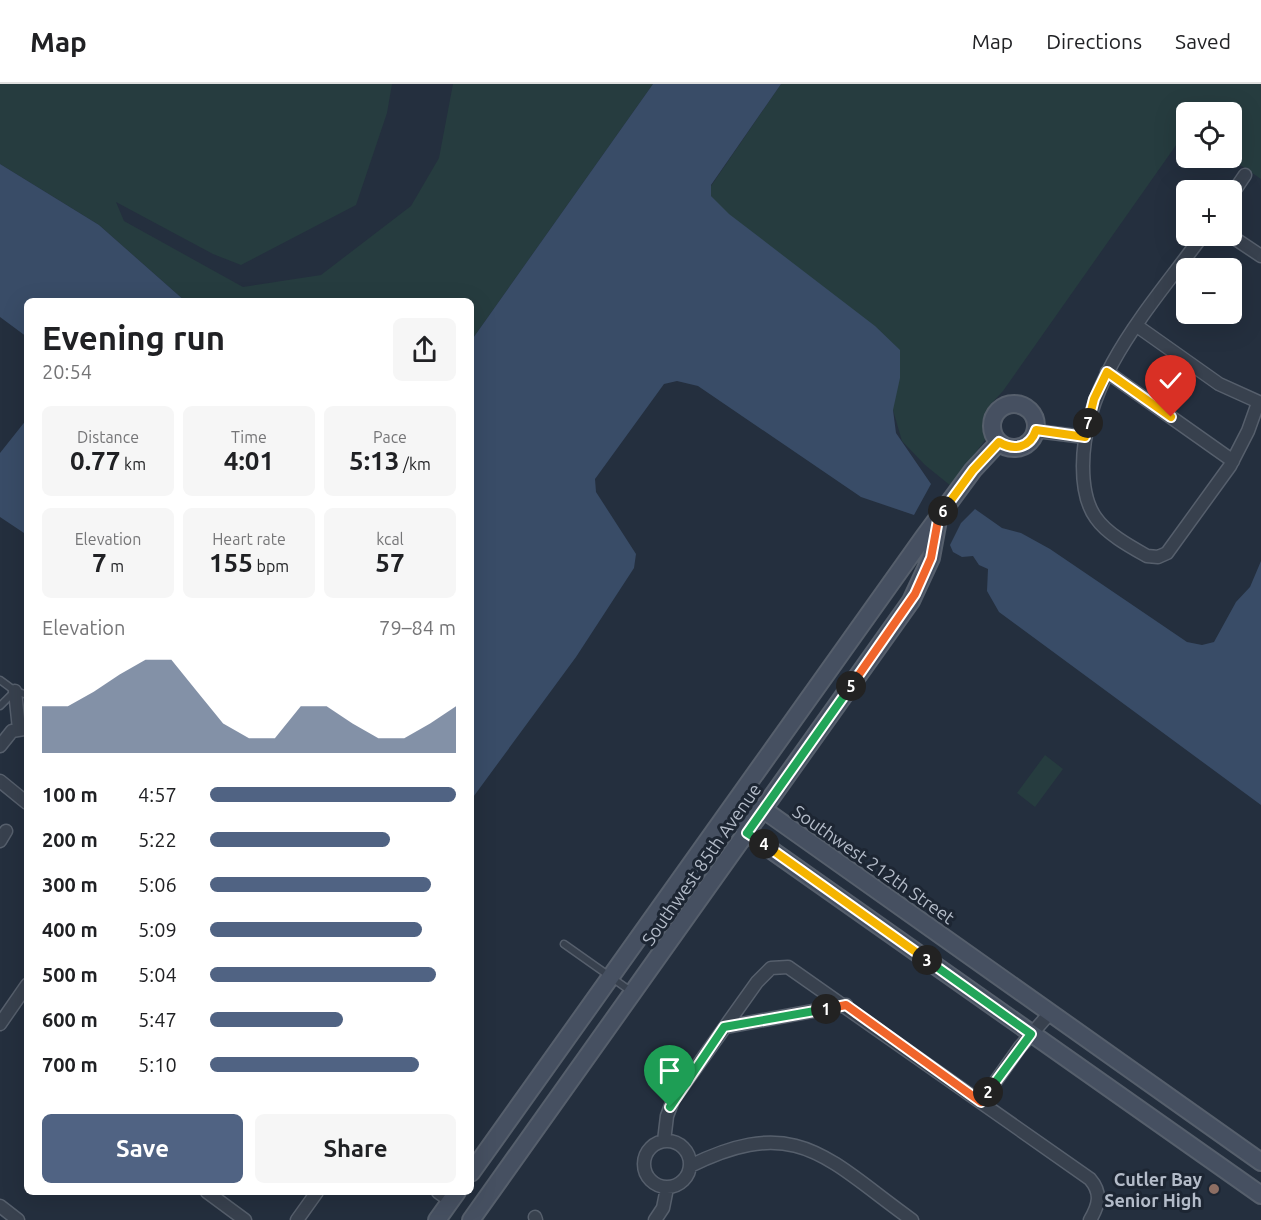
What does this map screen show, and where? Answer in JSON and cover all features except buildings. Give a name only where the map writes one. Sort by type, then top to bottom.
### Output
[{"type":"street","points":[[1242,180],[1245,175]]},
{"type":"street","points":[[1242,243],[1261,256]]},
{"type":"street","points":[[1137,326],[1220,384],[1260,403],[1233,460],[1173,548],[1158,557],[1149,557],[1139,551],[1104,527],[1094,514],[1084,481],[1085,437],[1094,399],[1107,372],[1137,326],[1195,246]]},
{"type":"street","points":[[1107,372],[1233,460]]},
{"type":"street","points":[[1008,405],[1020,405],[1031,412],[1036,430],[1030,441],[1021,447],[1009,447],[999,442],[992,424],[997,412],[1008,405]]},
{"type":"street","points":[[1036,430],[1085,437]]},
{"type":"street","name":"Southwest 85th Avenue","points":[[474,1169],[923,538],[973,470],[999,442]]},
{"type":"street","name":"Southwest 85th Avenue","points":[[471,1220],[915,594],[934,549],[938,520]]},
{"type":"street","points":[[0,746],[9,733],[23,729],[21,693]]},
{"type":"street","points":[[0,781],[24,801]]},
{"type":"street","points":[[733,805],[747,833],[1261,1196]]},
{"type":"street","name":"Southwest 212th Street","points":[[733,805],[764,810],[1261,1162]]},
{"type":"street","points":[[664,1141],[667,1116],[673,1100],[760,976],[777,966],[793,969],[1082,1173],[1094,1184],[1098,1192],[1098,1202],[1090,1220]]},
{"type":"street","points":[[0,1024],[24,989]]},
{"type":"street","points":[[724,1027],[846,1005]]},
{"type":"street","points":[[981,1102],[1031,1034],[1050,1013]]},
{"type":"street","points":[[664,1141],[683,1147],[690,1159],[690,1166],[683,1181],[667,1188],[650,1180],[644,1169],[647,1150],[664,1141]]},
{"type":"street","points":[[690,1166],[719,1152],[745,1144],[769,1141],[798,1145],[824,1158],[912,1220]]},
{"type":"street","points":[[655,1220],[663,1208],[667,1188]]},
{"type":"street","points":[[211,1195],[245,1220]]},
{"type":"street","points":[[297,1220],[315,1195]]},
{"type":"street","points":[[437,1220],[449,1195]]},
{"type":"street","points":[[0,1206],[18,1220]]},
{"type":"lane","points":[[0,680],[21,693],[0,706]]},
{"type":"lane","points":[[564,944],[633,993]]},
{"type":"green space","points":[[0,84],[392,84],[387,113],[356,205],[241,265],[213,254],[116,202],[124,221],[243,287],[321,275],[411,206],[439,158],[453,84],[653,84],[474,337],[474,298],[182,298],[99,225],[0,164]]},
{"type":"green space","points":[[781,84],[1261,84],[1261,179],[1242,166],[1242,102],[1176,102],[1176,145],[1003,391],[990,405],[984,420],[985,440],[951,486],[925,465],[902,441],[893,410],[711,196],[711,186]]},
{"type":"green space","points":[[1045,755],[1063,769],[1035,807],[1017,793]]},
{"type":"water","points":[[653,84],[781,84],[711,185],[711,196],[729,214],[875,326],[900,350],[900,378],[893,410],[896,433],[931,484],[914,515],[861,497],[698,386],[677,381],[664,384],[595,479],[596,492],[636,554],[634,568],[576,657],[474,796],[474,337]]},
{"type":"water","points":[[0,164],[99,225],[182,298],[24,298],[24,335],[0,317]]},
{"type":"water","points":[[24,423],[24,533],[0,517],[0,453]]},
{"type":"water","points":[[975,509],[1002,528],[1021,533],[1050,549],[1187,642],[1202,645],[1214,642],[1236,602],[1250,587],[1261,561],[1261,805],[999,612],[987,591],[988,569],[979,565],[973,556],[962,557],[953,552],[950,545],[961,523]]},
{"type":"place","name":"Cutler Bay Senior High","points":[[1214,1189]]},
{"type":"route","points":[[670,1107],[679,1090],[724,1027],[846,1005],[981,1102],[1031,1034],[747,833],[910,602],[931,558],[938,532],[938,520],[973,470],[999,442],[1009,447],[1021,447],[1030,441],[1036,430],[1085,437],[1094,399],[1107,372],[1171,417]]}]
